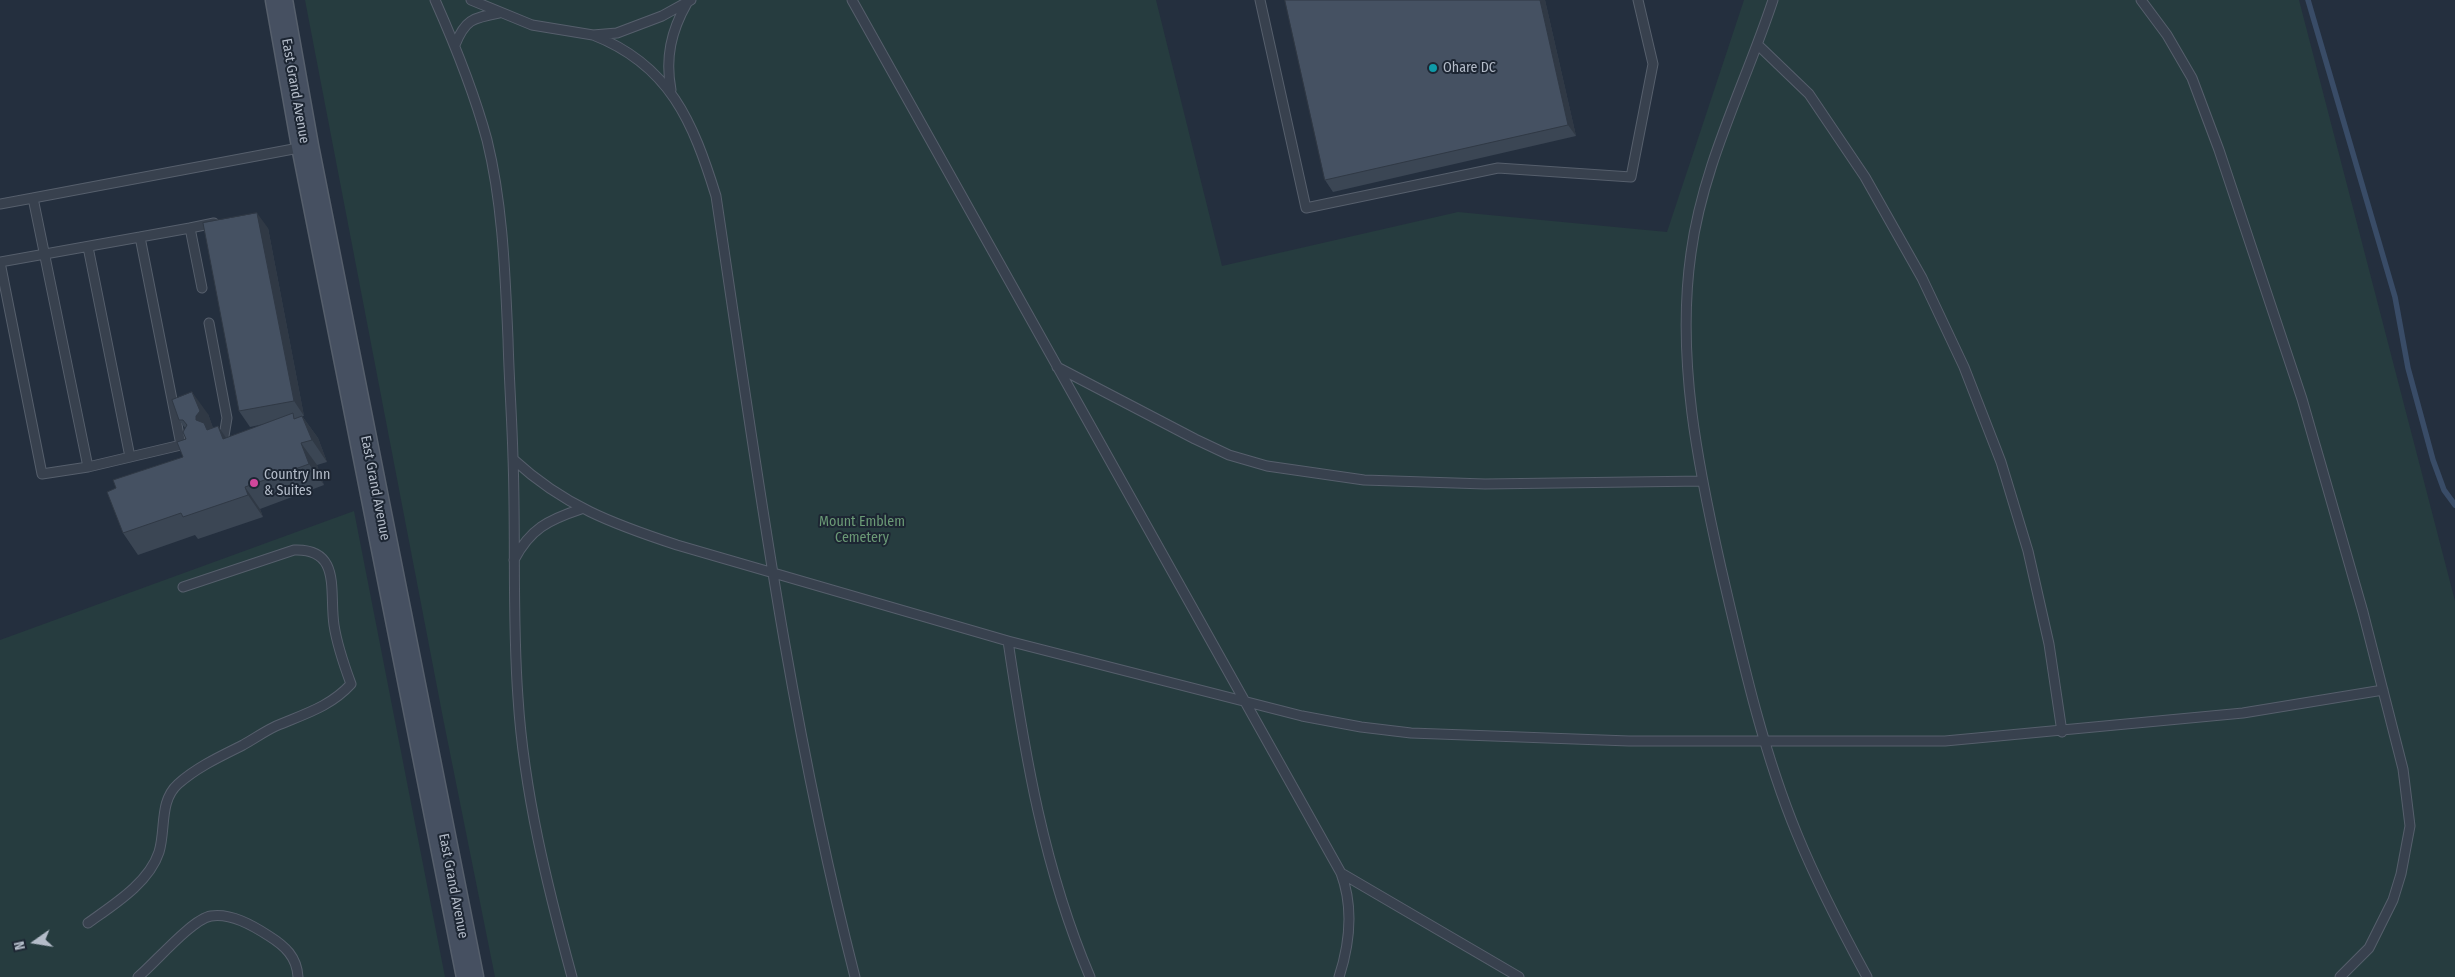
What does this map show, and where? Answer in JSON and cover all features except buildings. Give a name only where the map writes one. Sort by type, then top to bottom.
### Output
[{"type":"main road","name":"East Grand Avenue","points":[[279,0],[306,146],[470,977]]},
{"type":"lane","points":[[435,0],[454,45],[487,140],[499,210],[503,251],[513,459],[513,563],[517,696],[527,786],[554,910],[572,977]]},
{"type":"lane","points":[[471,0],[532,25],[593,35],[610,41],[645,65],[671,91],[699,144],[716,196],[773,572],[817,818],[829,875],[855,977]]},
{"type":"lane","points":[[852,0],[1341,874],[1347,888],[1350,930],[1339,977]]},
{"type":"lane","points":[[1260,0],[1306,208],[1498,168],[1631,177],[1653,64],[1638,0]]},
{"type":"lane","points":[[1773,0],[1758,45],[1706,176],[1690,254],[1686,341],[1703,481],[1735,628],[1765,742],[1797,835],[1842,930],[1867,977]]},
{"type":"lane","points":[[2141,0],[2182,59],[2202,101],[2302,399],[2363,612],[2408,800],[2410,826],[2407,850],[2393,900],[2369,948],[2340,977]]},
{"type":"lane","points":[[593,35],[617,33],[662,16],[689,2]]},
{"type":"lane","points":[[671,91],[668,75],[672,34],[689,2]]},
{"type":"lane","points":[[454,45],[464,25],[474,19],[499,13]]},
{"type":"lane","points":[[1758,45],[1809,94],[1865,177],[1922,278],[1964,367],[2001,462],[2028,551],[2044,617],[2062,732]]},
{"type":"lane","points":[[0,204],[306,146]]},
{"type":"lane","points":[[33,198],[88,467]]},
{"type":"lane","points":[[190,449],[181,445],[88,467],[42,474],[0,262],[222,221]]},
{"type":"lane","points":[[190,228],[202,288]]},
{"type":"lane","points":[[140,237],[181,445]]},
{"type":"lane","points":[[88,247],[130,457]]},
{"type":"lane","points":[[209,323],[228,418],[224,436],[217,439]]},
{"type":"lane","points":[[1057,367],[1195,440],[1229,455],[1267,466],[1364,480],[1485,484],[1703,481]]},
{"type":"lane","points":[[513,459],[548,488],[581,509],[659,539],[1008,641],[1246,702],[1361,727],[1411,733],[1558,740],[1946,741],[2062,732],[2243,713],[2383,690]]},
{"type":"lane","points":[[513,563],[523,543],[533,532],[560,516],[581,509]]},
{"type":"lane","points":[[88,923],[113,906],[138,883],[152,866],[159,851],[166,801],[179,783],[203,766],[275,727],[321,708],[341,696],[351,684],[334,625],[331,572],[315,552],[307,549],[294,550],[183,588]]},
{"type":"lane","points":[[1008,641],[1023,739],[1040,826],[1055,884],[1070,931],[1090,977]]},
{"type":"lane","points":[[1341,874],[1519,977]]},
{"type":"lane","points":[[138,977],[201,920],[219,916],[232,917],[259,930],[286,948],[292,955],[298,977]]},
{"type":"green space","name":"Mount Emblem Cemetery","points":[[305,0],[1156,0],[1222,266],[1458,212],[1667,232],[1744,0],[2299,0],[2455,601],[2455,977],[495,977],[443,718]]},
{"type":"green space","points":[[354,511],[445,977],[0,977],[0,640]]},
{"type":"waterway","points":[[2308,0],[2395,297],[2408,368],[2433,460],[2444,490],[2455,505]]},
{"type":"place","name":"Ohare DC","points":[[1433,68]]},
{"type":"place","name":"Country Inn & Suites","points":[[254,483]]}]
